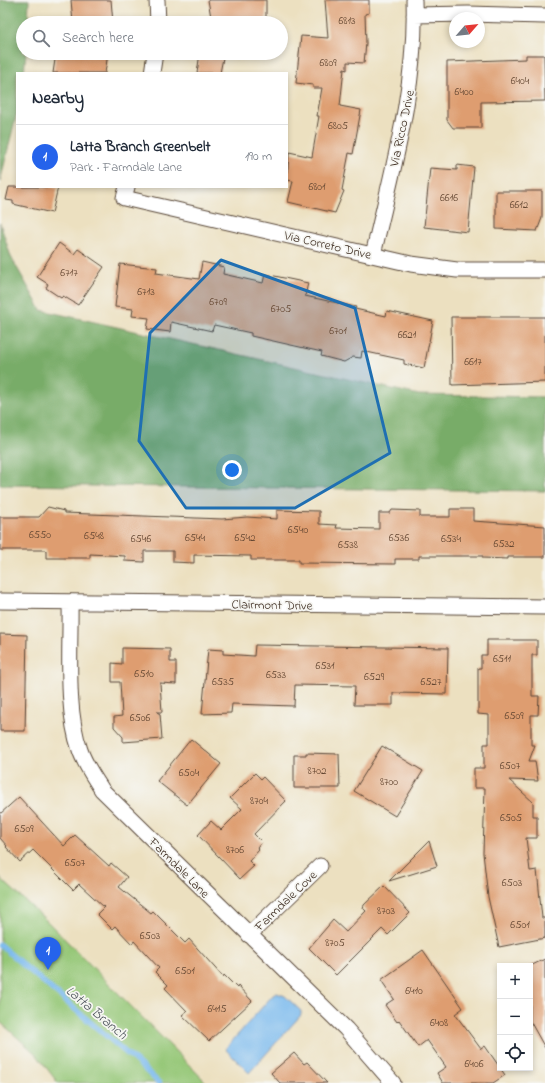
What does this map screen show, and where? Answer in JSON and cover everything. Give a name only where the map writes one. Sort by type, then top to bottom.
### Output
[{"type":"street","points":[[157,0],[158,16]]},
{"type":"street","name":"Via Ricco Drive","points":[[373,255],[409,95],[414,0]]},
{"type":"street","points":[[414,15],[468,14],[545,16]]},
{"type":"street","points":[[152,72],[154,60]]},
{"type":"street","name":"Via Correto Drive","points":[[127,188],[124,198],[411,264],[444,269],[545,270]]},
{"type":"street","name":"Clairmont Drive","points":[[0,601],[545,607]]},
{"type":"street","name":"Farmdale Lane","points":[[70,602],[71,701],[73,721],[80,750],[88,769],[102,790],[346,1029],[393,1083]]},
{"type":"street","name":"Farmdale Cove","points":[[249,935],[320,866]]},
{"type":"highlighted area","points":[[221,260],[355,308],[390,453],[295,508],[186,508],[139,441],[150,333]]},
{"type":"green space","points":[[0,0],[29,0],[28,16],[16,16],[16,60],[25,60],[24,72],[16,72],[16,116],[0,182]]},
{"type":"green space","points":[[0,223],[11,257],[41,310],[419,395],[545,397],[545,491],[0,485]]},
{"type":"green space","points":[[0,878],[45,919],[207,1083],[58,1083],[36,1054],[0,1022]]},
{"type":"water","points":[[277,993],[285,996],[301,1011],[301,1015],[249,1073],[225,1049],[273,995]]},
{"type":"building","points":[[71,0],[111,0],[112,16],[72,16]]},
{"type":"building","points":[[208,0],[266,0],[266,16],[211,16]]},
{"type":"building","points":[[325,0],[369,0],[369,13],[365,14],[366,43],[364,63],[347,62],[347,70],[344,69],[340,106],[361,110],[353,154],[349,153],[342,190],[344,191],[335,213],[288,202],[293,181],[288,180],[289,152],[312,157],[322,88],[313,88],[313,85],[296,83],[301,36],[328,38]]},
{"type":"building","points":[[526,55],[544,55],[545,101],[481,102],[481,128],[453,128],[447,120],[447,62],[526,59]]},
{"type":"building","points":[[55,60],[107,60],[105,72],[53,72]]},
{"type":"building","points":[[199,60],[223,60],[220,72],[197,72]]},
{"type":"building","points":[[457,165],[474,167],[468,232],[424,227],[430,168],[457,170]]},
{"type":"building","points":[[9,187],[58,188],[52,213],[13,204],[13,201],[6,200]]},
{"type":"building","points":[[496,191],[542,191],[542,218],[537,231],[496,229]]},
{"type":"building","points":[[59,243],[74,254],[78,249],[104,267],[78,305],[63,296],[61,298],[46,288],[48,284],[37,277]]},
{"type":"building","points":[[202,262],[224,267],[223,274],[263,283],[265,274],[308,283],[305,296],[356,307],[355,309],[386,316],[387,311],[433,321],[424,368],[404,364],[404,360],[362,351],[361,358],[353,357],[344,362],[321,356],[322,352],[251,336],[251,333],[214,325],[212,331],[171,322],[170,332],[147,329],[149,318],[132,316],[133,309],[115,307],[120,264],[157,268],[156,273],[199,279]]},
{"type":"building","points":[[451,317],[545,317],[545,382],[452,385]]},
{"type":"building","points":[[48,507],[64,511],[64,513],[222,519],[247,517],[277,519],[277,510],[319,511],[319,524],[337,525],[336,528],[379,529],[379,513],[390,513],[392,510],[420,511],[420,517],[450,517],[450,509],[473,509],[473,521],[545,526],[545,557],[508,557],[508,559],[483,558],[483,556],[419,556],[419,559],[395,559],[395,564],[299,563],[299,560],[251,560],[251,556],[194,555],[194,563],[173,562],[173,551],[144,551],[144,562],[125,561],[125,556],[90,554],[90,558],[46,558],[46,550],[0,550],[0,517],[39,517]]},
{"type":"building","points":[[0,634],[27,635],[25,731],[0,731]]},
{"type":"building","points":[[487,640],[537,640],[537,655],[532,655],[532,696],[539,696],[538,715],[531,715],[531,745],[535,745],[529,761],[535,761],[538,781],[509,780],[533,802],[533,816],[537,816],[537,838],[526,838],[530,871],[537,870],[542,918],[545,918],[545,938],[499,947],[488,897],[483,853],[485,788],[474,788],[474,768],[484,768],[484,744],[489,744],[489,715],[478,714],[478,668],[481,668],[481,655],[487,655]]},
{"type":"building","points":[[255,645],[448,648],[447,694],[393,693],[393,705],[354,705],[355,686],[295,685],[294,706],[232,704],[231,713],[202,714],[208,649],[223,650],[223,654],[254,656]]},
{"type":"building","points":[[122,648],[170,649],[170,662],[176,662],[176,684],[160,683],[162,712],[157,712],[160,714],[162,739],[123,742],[123,737],[114,727],[114,717],[122,716],[120,682],[112,682],[112,663],[122,664]]},
{"type":"building","points":[[191,739],[221,764],[187,805],[157,781]]},
{"type":"building","points":[[382,746],[423,771],[395,816],[354,791]]},
{"type":"building","points":[[306,753],[339,754],[340,788],[294,788],[294,755],[306,755]]},
{"type":"building","points":[[255,773],[261,779],[263,777],[286,801],[254,834],[262,842],[257,848],[259,850],[249,861],[254,866],[240,879],[198,835],[211,821],[221,830],[242,809],[230,798]]},
{"type":"building","points":[[19,797],[64,846],[75,835],[109,866],[111,863],[127,877],[119,887],[151,913],[153,911],[185,943],[189,939],[223,977],[224,975],[237,988],[238,986],[252,1001],[209,1041],[182,1015],[187,1011],[165,988],[168,985],[155,972],[159,968],[134,941],[132,944],[115,926],[112,929],[97,914],[104,907],[79,884],[73,890],[33,850],[20,862],[6,847],[7,846],[0,838],[0,814]]},
{"type":"building","points":[[429,841],[437,866],[389,881]]},
{"type":"building","points":[[384,886],[410,913],[388,935],[382,929],[336,975],[309,948],[333,920],[346,932],[366,911],[363,908],[364,905]]},
{"type":"building","points":[[423,950],[463,1008],[455,1014],[481,1049],[485,1046],[497,1063],[497,1071],[502,1071],[505,1075],[493,1083],[443,1083],[437,1073],[446,1067],[427,1040],[418,1047],[399,1020],[397,1022],[385,1005],[394,999],[381,980]]},
{"type":"building","points":[[545,959],[545,1048],[533,1026],[533,965]]},
{"type":"building","points":[[294,1053],[304,1064],[307,1062],[327,1083],[280,1083],[271,1073]]},
{"type":"waterway","name":"Latta Branch","points":[[0,945],[138,1063],[159,1083]]},
{"type":"place","name":"Latta Branch Greenbelt","points":[[48,970]]}]
